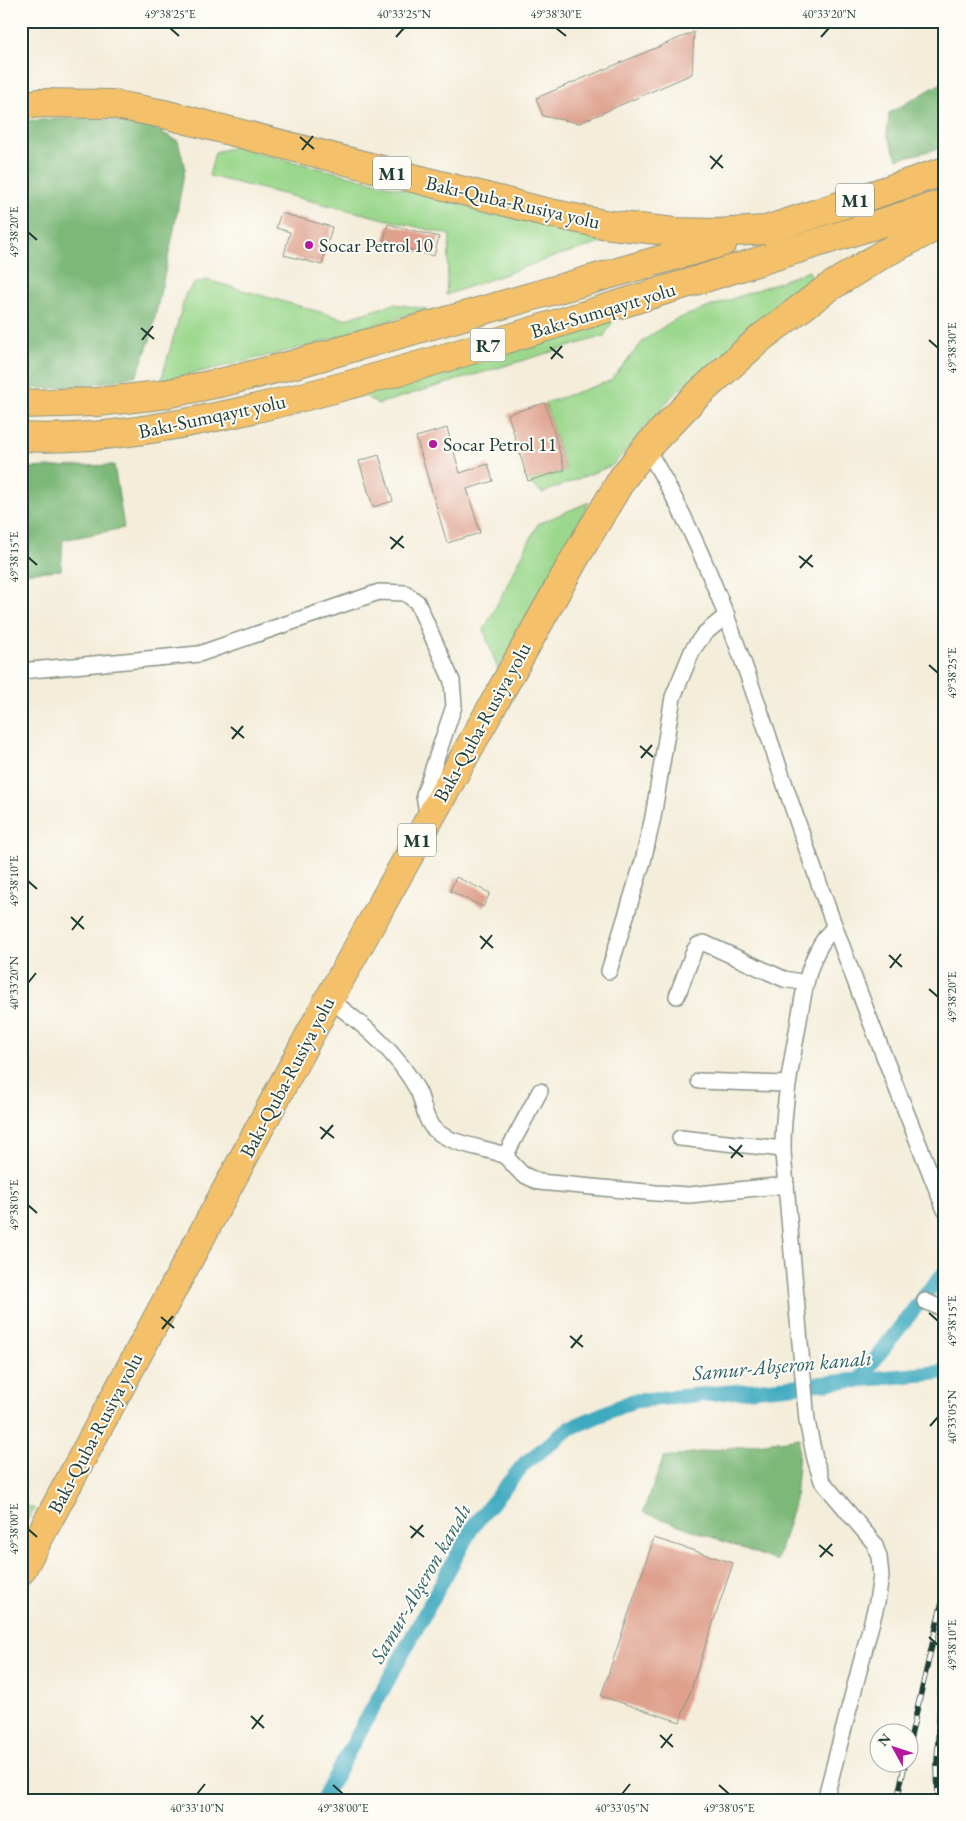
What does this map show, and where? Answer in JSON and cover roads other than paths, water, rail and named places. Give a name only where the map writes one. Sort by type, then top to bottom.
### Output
[{"type":"highway","name":"Bakı-Quba-Rusiya yolu","points":[[21,106],[39,103],[112,104],[173,117],[545,212],[602,224],[675,232],[716,233],[766,230],[945,170]]},
{"type":"highway","name":"Bakı-Sumqayıt yolu","points":[[21,437],[95,437],[121,434],[166,428],[273,405],[407,370],[945,203]]},
{"type":"highway","name":"Bakı-Quba-Rusiya yolu","points":[[21,1571],[329,999],[575,558],[622,479],[646,448],[694,398],[762,338],[828,288],[883,254],[945,222]]},
{"type":"highway","name":"Bakı-Sumqayıt yolu","points":[[21,404],[97,402],[160,395],[224,382],[295,364],[766,230]]},
{"type":"highway","points":[[21,1558],[46,1525]]},
{"type":"street","points":[[646,448],[667,482],[685,518],[727,615],[834,927],[945,1210]]},
{"type":"street","points":[[21,671],[199,654],[379,592],[405,593],[418,602],[452,681],[454,706],[424,795],[426,807],[431,814]]},
{"type":"street","points":[[609,971],[643,861],[653,817],[673,697],[693,649],[704,634],[727,615]]},
{"type":"street","points":[[825,1800],[877,1602],[881,1576],[879,1557],[874,1544],[822,1481],[815,1459],[808,1421],[783,1149],[788,1084],[806,983],[813,958],[820,944],[834,927]]},
{"type":"street","points":[[677,996],[694,951],[698,945],[704,944],[784,979],[806,983]]},
{"type":"street","points":[[329,999],[360,1022],[388,1050],[419,1093],[425,1114],[433,1129],[447,1138],[505,1156],[522,1174],[539,1182],[689,1195],[786,1185]]},
{"type":"street","points":[[699,1081],[788,1084]]},
{"type":"street","points":[[505,1156],[540,1091]]},
{"type":"street","points":[[680,1138],[783,1149]]},
{"type":"street","points":[[925,1301],[945,1308]]},
{"type":"waterway","points":[[858,1381],[945,1272]]},
{"type":"waterway","name":"Samur-Abşeron kanalı","points":[[322,1800],[473,1526],[524,1464],[570,1428],[633,1401],[945,1372]]},
{"type":"railway","points":[[914,1724],[945,1589]]},
{"type":"railway","points":[[938,1800],[937,1763],[942,1659],[945,1643]]},
{"type":"railway","points":[[897,1800],[903,1774]]},
{"type":"place","name":"Socar Petrol 10","points":[[309,245]]},
{"type":"place","name":"Socar Petrol 11","points":[[433,444]]}]
